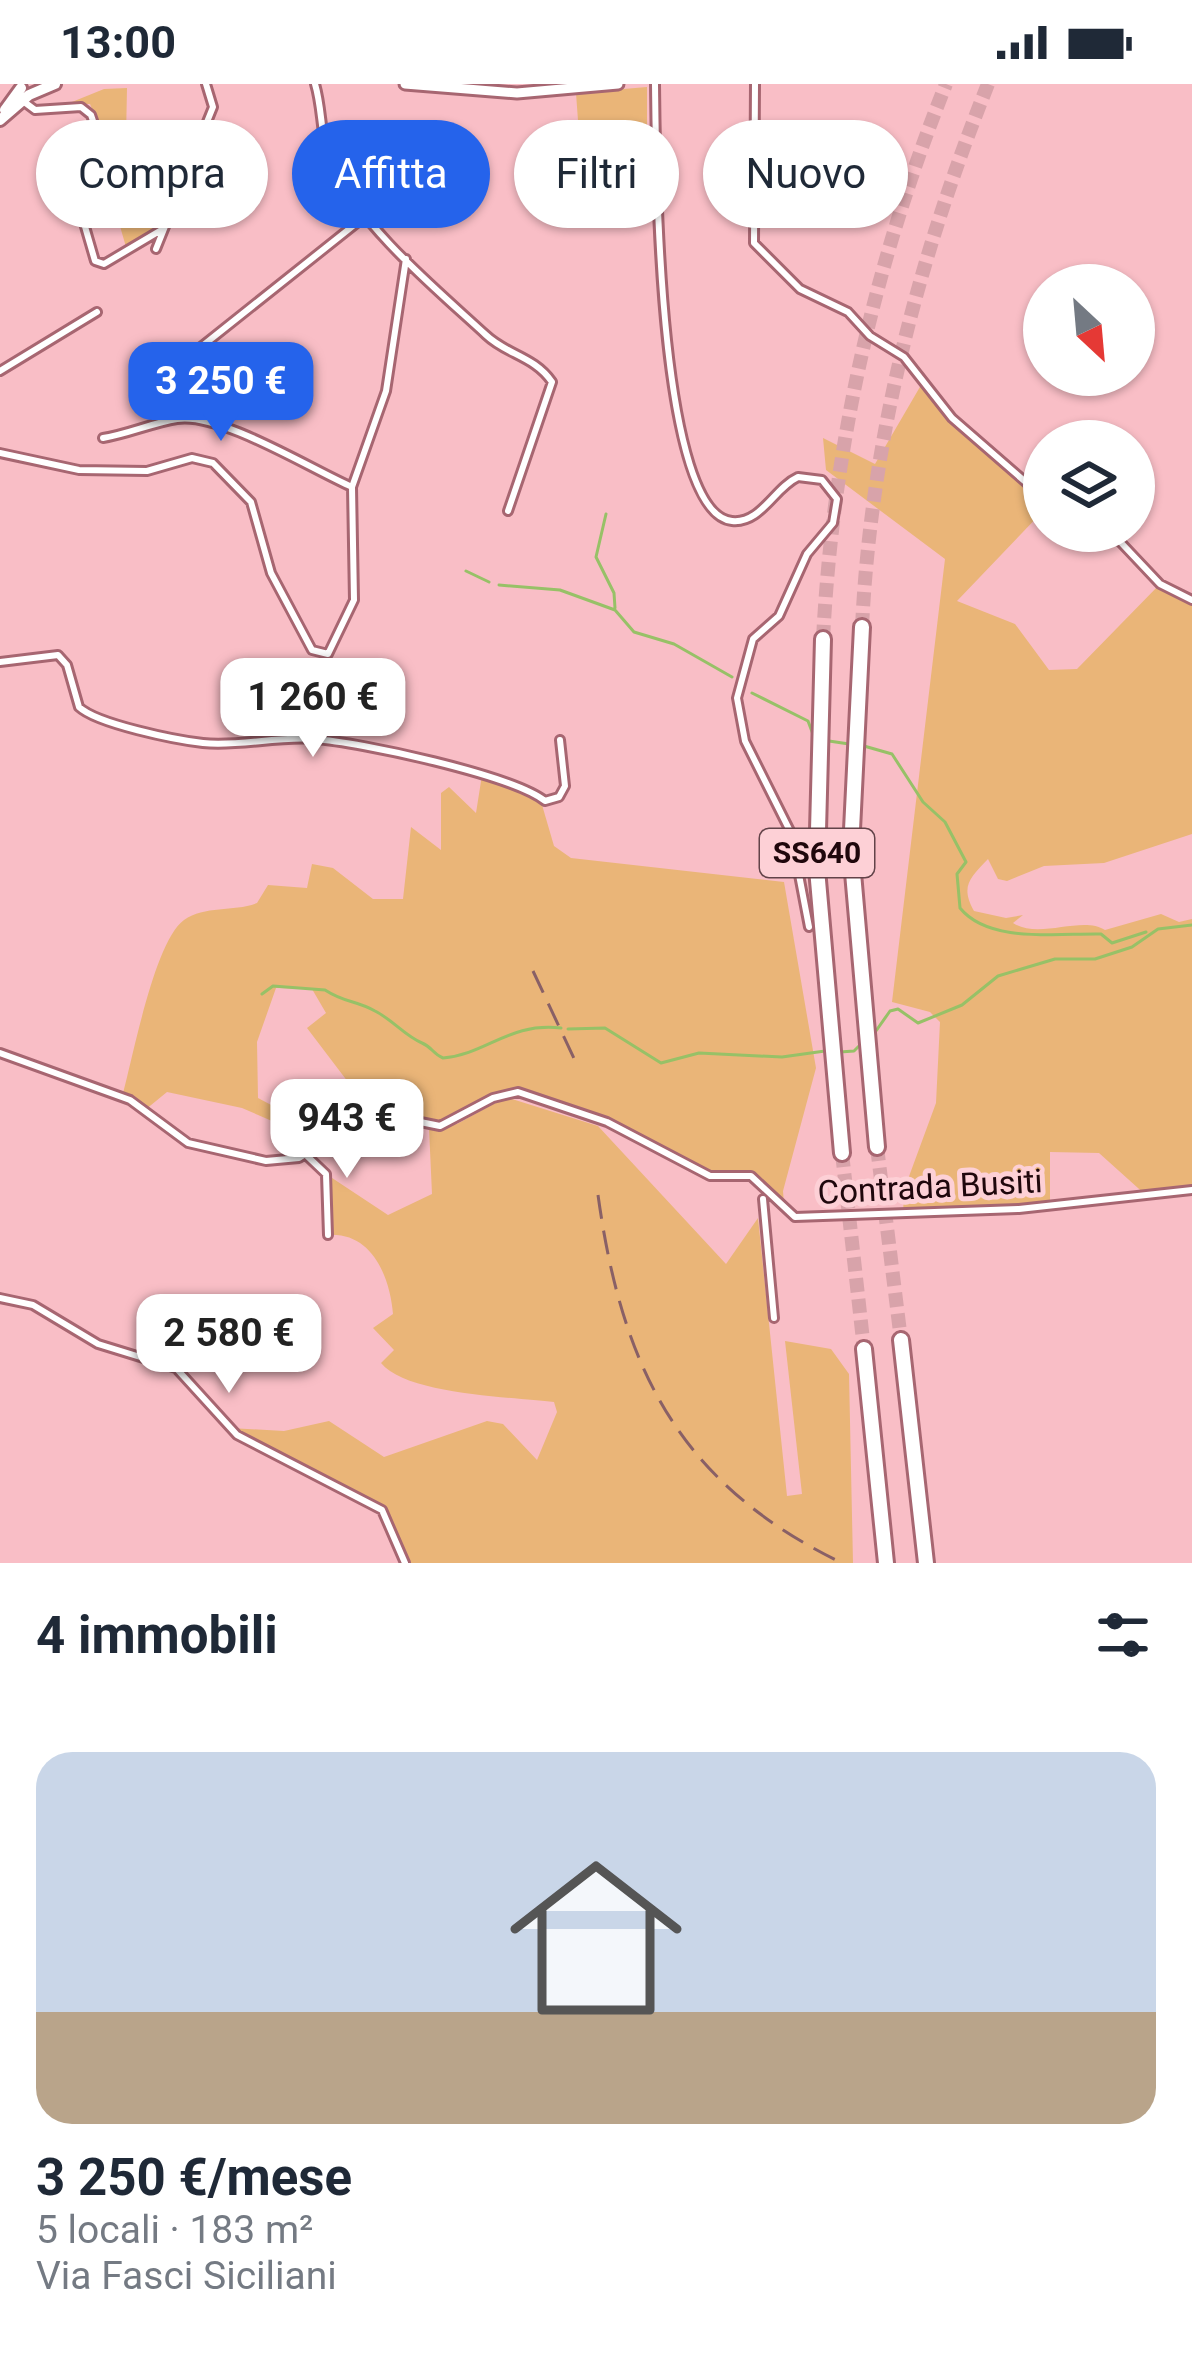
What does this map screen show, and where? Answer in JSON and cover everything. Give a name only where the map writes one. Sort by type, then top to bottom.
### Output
[{"type":"highway","name":"SS640","points":[[862,627],[851,850],[878,1147]]},
{"type":"highway","name":"SS640","points":[[823,640],[817,756],[825,949],[842,1153]]},
{"type":"highway","points":[[901,1340],[926,1563]]},
{"type":"highway","points":[[864,1349],[886,1563]]},
{"type":"main road","points":[[0,119],[25,89],[55,84]]},
{"type":"main road","points":[[405,84],[508,93],[618,84]]},
{"type":"street","points":[[156,249],[213,107],[206,84]]},
{"type":"street","points":[[315,84],[322,120]]},
{"type":"street","points":[[655,84],[665,306],[678,430],[697,491],[709,510],[729,521],[753,516],[784,486],[803,476],[826,483],[838,504],[833,523],[807,554],[779,616],[753,639],[737,698],[746,741],[791,832],[809,927]]},
{"type":"street","points":[[755,84],[754,243],[800,290],[848,312],[870,336],[904,357],[952,418],[1023,480]]},
{"type":"street","points":[[25,89],[34,110],[86,108],[103,150],[74,169],[70,179],[95,261],[104,265],[163,229]]},
{"type":"street","points":[[157,382],[350,228]]},
{"type":"street","points":[[380,228],[406,260],[490,339],[539,364],[552,382],[508,511]]},
{"type":"street","points":[[0,453],[79,470],[147,471],[197,458],[213,464],[247,495],[272,573],[310,646],[324,656],[334,649],[354,600],[352,487],[386,391],[406,260]]},
{"type":"street","points":[[0,371],[97,312]]},
{"type":"street","points":[[103,438],[174,419],[209,422],[268,443],[284,457],[352,487]]},
{"type":"street","points":[[1130,552],[1160,584],[1192,600]]},
{"type":"street","points":[[0,662],[58,655],[67,664],[79,707],[102,721],[203,743],[279,736],[331,740],[502,780],[545,801],[559,797],[565,786],[560,740]]},
{"type":"street","points":[[0,1053],[130,1100],[188,1143],[266,1161],[302,1156],[326,1174],[328,1235]]},
{"type":"street","name":"Contrada Busiti","points":[[302,1156],[371,1112],[440,1126],[493,1098],[518,1092],[607,1122],[710,1176],[751,1176],[795,1217],[1019,1209],[1192,1190]]},
{"type":"street","points":[[763,1199],[774,1318]]},
{"type":"street","points":[[0,1298],[33,1304],[98,1344],[176,1368],[237,1435],[382,1510],[406,1563]]},
{"type":"shaded area","points":[[647,87],[647,120],[578,120],[576,93]]},
{"type":"shaded area","points":[[127,88],[126,120],[97,120],[90,104],[67,104],[104,89]]},
{"type":"shaded area","points":[[121,228],[158,228],[126,247]]},
{"type":"shaded area","points":[[924,380],[952,418],[1023,480],[1023,532],[957,601],[1015,624],[1049,670],[1077,669],[1160,584],[1192,600],[1192,834],[1104,863],[1044,866],[1007,881],[998,879],[988,859],[968,889],[974,911],[1006,918],[1023,915],[1013,923],[1023,928],[1085,925],[1105,930],[1161,914],[1179,922],[1192,919],[1192,1190],[1148,1197],[1099,1153],[1050,1152],[1050,1203],[903,1215],[904,1190],[936,1103],[940,1022],[930,1012],[892,1002],[945,559],[826,470],[823,438],[875,464]]},
{"type":"shaded area","points":[[482,775],[540,798],[554,846],[571,858],[784,882],[816,1068],[783,1191],[784,1204],[755,1173],[709,1172],[614,1121],[523,1088],[500,1091],[440,1122],[393,1111],[384,1092],[348,1082],[307,1028],[326,1013],[312,989],[276,988],[257,1042],[258,1098],[290,1115],[308,1152],[291,1160],[288,1128],[242,1108],[167,1092],[145,1110],[122,1097],[154,975],[173,932],[184,920],[201,912],[257,903],[268,885],[307,888],[312,864],[333,868],[373,899],[403,899],[411,827],[441,850],[441,793],[449,787],[476,813]]},
{"type":"shaded area","points":[[506,1097],[598,1126],[726,1264],[758,1218],[787,1496],[802,1494],[785,1341],[831,1349],[849,1374],[853,1563],[405,1563],[381,1510],[230,1428],[284,1431],[329,1421],[384,1457],[487,1421],[503,1424],[537,1460],[557,1412],[554,1402],[462,1393],[394,1374],[381,1363],[394,1350],[373,1328],[393,1314],[383,1272],[356,1241],[328,1235],[326,1174],[388,1215],[432,1194],[429,1128],[457,1124]]},
{"type":"waterway","points":[[606,514],[596,557],[614,593],[615,608]]},
{"type":"waterway","points":[[466,571],[489,582]]},
{"type":"waterway","points":[[499,585],[560,590],[615,610],[634,632],[674,644],[732,677]]},
{"type":"waterway","points":[[752,693],[808,721],[814,737]]},
{"type":"waterway","points":[[829,741],[849,744]]},
{"type":"waterway","points":[[864,746],[892,754],[923,802],[945,822],[966,862],[957,874],[960,908],[973,919],[1006,932],[1101,934],[1112,943],[1146,932]]},
{"type":"waterway","points":[[871,1038],[890,1011],[898,1009],[918,1023],[962,1005],[998,976],[1055,959],[1095,959],[1132,947],[1158,929],[1192,925]]},
{"type":"waterway","points":[[262,994],[273,986],[325,990],[368,1007],[443,1058],[527,1030],[561,1028]]},
{"type":"waterway","points":[[568,1029],[605,1028],[661,1063],[699,1053],[782,1057],[825,1051]]},
{"type":"waterway","points":[[840,1052],[854,1051],[862,1043]]},
{"type":"tunnel","points":[[823,639],[836,496],[861,357],[898,220],[946,84]]},
{"type":"tunnel","points":[[862,627],[876,487],[902,351],[940,216],[988,84]]},
{"type":"tunnel","points":[[877,1147],[901,1340]]},
{"type":"tunnel","points":[[842,1153],[864,1349]]},
{"type":"railway","points":[[533,971],[578,1067]]},
{"type":"railway","points":[[598,1195],[623,1314],[668,1414],[699,1457],[738,1496],[786,1532],[842,1563]]}]
